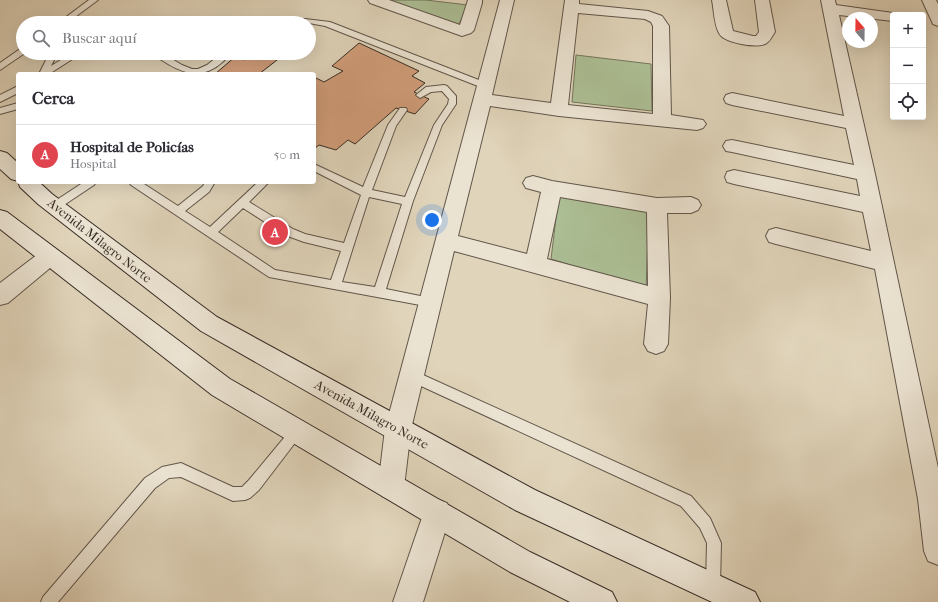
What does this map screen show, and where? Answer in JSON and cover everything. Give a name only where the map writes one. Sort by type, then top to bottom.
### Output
[{"type":"street","points":[[375,0],[459,31],[466,30],[475,3],[474,0]]},
{"type":"street","points":[[391,487],[398,429],[506,0]]},
{"type":"street","points":[[719,0],[726,33],[732,38],[757,42],[762,40],[767,32],[762,0]]},
{"type":"street","points":[[926,20],[938,22],[929,0]]},
{"type":"street","points":[[559,110],[571,4],[648,15],[657,19],[661,26],[662,120]]},
{"type":"street","points":[[890,16],[829,5],[884,263],[931,499],[938,551]]},
{"type":"street","points":[[470,16],[500,23]]},
{"type":"street","points":[[484,92],[559,110],[697,124]]},
{"type":"street","points":[[732,100],[855,124]]},
{"type":"street","points":[[732,146],[866,174]]},
{"type":"street","points":[[0,158],[16,172]]},
{"type":"street","points":[[734,177],[872,206]]},
{"type":"street","points":[[533,183],[552,188],[657,206],[691,205]]},
{"type":"street","name":"Avenida Milagro Norte","points":[[28,184],[209,324],[525,500],[745,602]]},
{"type":"street","points":[[535,264],[552,188]]},
{"type":"street","points":[[656,344],[659,298],[657,206]]},
{"type":"street","points":[[0,218],[49,257],[221,387],[520,562],[579,595],[602,602]]},
{"type":"street","points":[[776,236],[884,263]]},
{"type":"street","points":[[446,241],[659,298]]},
{"type":"street","points":[[0,296],[49,257]]},
{"type":"street","points":[[408,602],[437,513]]},
{"type":"lane","points":[[72,16],[94,0]]},
{"type":"lane","points":[[316,22],[328,24],[484,92]]},
{"type":"lane","points":[[0,67],[16,56]]},
{"type":"lane","points":[[44,72],[50,60]]},
{"type":"lane","points":[[46,72],[66,60]]},
{"type":"lane","points":[[169,60],[190,72]]},
{"type":"lane","points":[[197,72],[205,70],[218,60]]},
{"type":"lane","points":[[379,293],[408,202],[438,125],[452,104],[453,98],[444,88],[429,88],[420,95]]},
{"type":"lane","points":[[0,99],[16,90]]},
{"type":"lane","points":[[0,111],[16,106]]},
{"type":"lane","points":[[335,285],[366,193],[392,125],[403,110]]},
{"type":"lane","points":[[316,168],[366,193],[408,202]]},
{"type":"lane","points":[[55,206],[88,184]]},
{"type":"lane","points":[[137,184],[273,274],[431,302]]},
{"type":"lane","points":[[178,211],[206,189],[209,184]]},
{"type":"lane","points":[[211,233],[262,184]]},
{"type":"lane","points":[[242,203],[289,232],[304,238],[348,248]]},
{"type":"lane","points":[[412,376],[686,501],[705,523],[714,543],[713,587]]},
{"type":"lane","points":[[48,602],[150,483],[167,472],[181,470],[233,494],[244,493],[254,486],[297,432]]},
{"type":"green space","points":[[387,0],[426,0],[468,5],[458,26]]},
{"type":"green space","points":[[576,55],[651,64],[652,111],[572,102]]},
{"type":"green space","points":[[559,194],[649,211],[646,289],[551,259]]},
{"type":"building","points":[[359,43],[419,71],[412,76],[425,83],[414,92],[429,99],[415,114],[396,108],[355,144],[348,140],[336,150],[319,145],[316,147],[316,78],[324,82],[343,71],[332,66]]},
{"type":"building","points":[[231,60],[277,60],[262,72],[217,72]]},
{"type":"place","name":"Hospital de Policías","points":[[275,232]]}]
